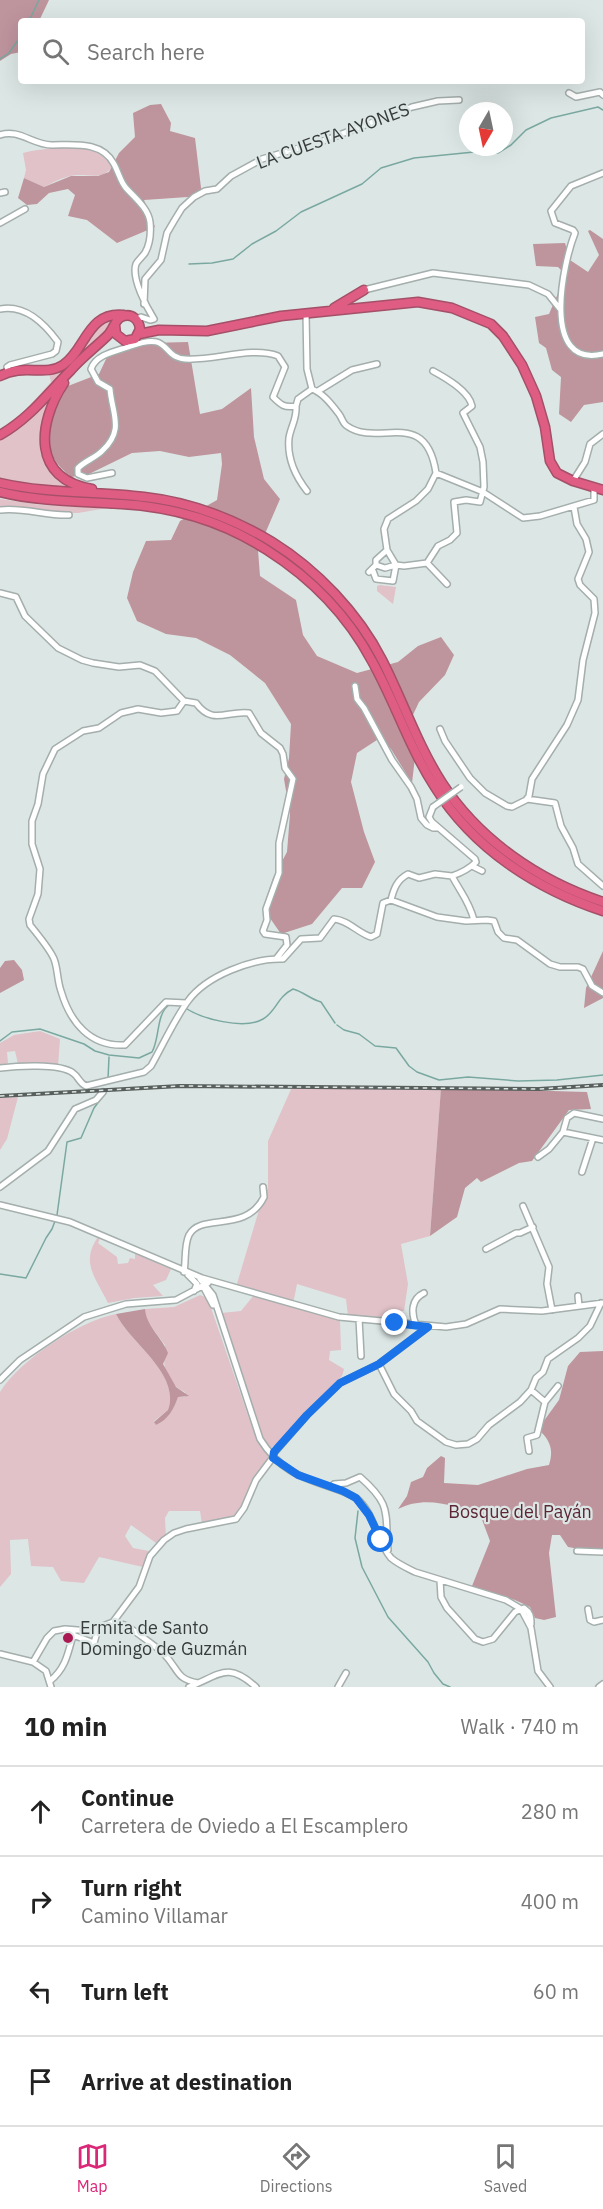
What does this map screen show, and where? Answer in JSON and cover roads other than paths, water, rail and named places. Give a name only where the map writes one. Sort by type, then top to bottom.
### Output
[{"type":"highway","points":[[359,295],[367,304],[396,304]]},
{"type":"highway","points":[[354,309],[359,295]]},
{"type":"highway","points":[[319,312],[359,295]]},
{"type":"highway","points":[[113,322],[119,337],[130,344],[139,334],[159,330],[215,330],[306,313],[418,302],[440,305],[473,316],[497,329],[528,377],[545,427],[550,461],[554,469],[573,482],[599,489]]},
{"type":"highway","points":[[4,374],[21,369],[59,368],[70,360],[93,326],[113,322],[127,315],[159,330]]},
{"type":"highway","points":[[0,435],[31,414],[80,361],[110,333],[113,322]]},
{"type":"highway","points":[[138,322],[139,334]]},
{"type":"highway","points":[[102,340],[119,337]]},
{"type":"highway","points":[[80,361],[62,387],[45,424],[44,443],[48,458],[58,473],[81,487],[185,505],[221,517],[272,543],[302,564],[327,586],[366,633],[381,658],[423,751],[442,783],[462,808],[500,846],[533,870],[558,885],[603,902]]},
{"type":"highway","points":[[0,483],[28,489],[146,497]]},
{"type":"highway","points":[[0,494],[59,501],[145,506],[201,519],[244,537],[297,571],[341,615],[359,639],[373,662],[417,757],[435,789],[456,815],[478,839],[529,878],[555,893],[603,911]]},
{"type":"street","points":[[568,93],[576,97],[600,92],[603,95]]},
{"type":"street","name":"LA CUESTA AYONES","points":[[138,322],[141,316],[150,320],[154,319],[144,304],[145,279],[161,260],[168,233],[174,221],[182,208],[194,197],[205,191],[217,189],[231,176],[262,159],[326,140],[412,106],[459,100]]},
{"type":"street","points":[[0,135],[6,133],[18,135],[50,145],[94,147],[111,159],[121,182],[142,206],[149,218],[148,246],[135,266],[144,304]]},
{"type":"street","points":[[560,311],[564,266],[575,233],[555,223],[550,211],[570,186],[603,173]]},
{"type":"street","points":[[0,223],[25,209]]},
{"type":"street","points":[[359,295],[433,273],[529,285],[548,294],[557,303],[563,330],[573,348],[588,355],[603,354]]},
{"type":"street","points":[[0,309],[17,309],[28,313],[39,320],[58,342],[58,348],[52,354],[10,365],[4,374]]},
{"type":"street","points":[[306,313],[307,369],[315,390],[346,426],[375,433],[407,433],[420,439],[427,446],[436,472],[428,489],[416,501],[388,519],[384,529],[387,550],[396,565],[393,581],[376,579],[373,569],[376,560],[387,550]]},
{"type":"street","points":[[112,473],[87,478],[78,474],[78,468],[102,452],[114,436],[117,424],[110,389],[98,382],[91,369],[94,362],[101,357],[130,344],[159,342],[172,354],[182,359],[211,359],[248,353],[278,356],[285,367],[273,397],[282,406],[289,408],[296,406]]},
{"type":"street","points":[[307,491],[295,473],[290,453],[290,438],[295,423],[298,399],[352,370],[377,364]]},
{"type":"street","points":[[373,569],[427,563],[438,546],[450,540],[457,533],[454,502],[466,500],[480,502],[483,492],[484,466],[481,451],[463,413],[472,406],[471,401],[462,390],[433,371]]},
{"type":"street","points":[[289,408],[295,423]]},
{"type":"street","points":[[573,482],[583,466],[590,444],[603,434]]},
{"type":"street","points":[[436,472],[483,492],[523,518],[540,516],[594,500],[602,500]]},
{"type":"street","points":[[594,500],[599,489]]},
{"type":"street","points":[[527,799],[532,779],[567,725],[578,700],[584,654],[596,613],[594,599],[580,585],[578,579],[590,552],[586,539],[576,524],[574,507]]},
{"type":"street","points":[[0,510],[69,515]]},
{"type":"street","points":[[427,563],[447,584]]},
{"type":"street","points":[[0,593],[16,597],[25,616],[58,648],[93,663],[119,667],[140,665],[154,671],[184,701],[196,703],[203,711],[215,717],[238,711],[249,713],[261,733],[280,748],[285,768],[293,779],[279,843],[279,873],[266,909],[267,920],[263,929],[265,934],[285,937],[287,945],[276,958]]},
{"type":"street","points":[[355,686],[357,699],[417,799],[421,818],[427,825],[438,828]]},
{"type":"street","points":[[184,701],[177,711],[138,709],[122,713],[99,728],[83,731],[55,749],[43,774],[38,804],[32,821],[32,844],[40,869],[38,894],[29,919],[30,925],[53,956],[61,992],[75,1020],[80,1028],[95,1041],[125,1045],[166,1002],[174,1000],[185,1006]]},
{"type":"street","points":[[440,729],[445,741],[470,778],[485,793],[512,807],[527,799],[555,803],[561,826],[573,848],[578,864],[603,886]]},
{"type":"street","points":[[391,900],[400,878],[408,874],[419,878],[435,874],[452,876],[476,862],[475,858],[438,828],[429,817],[433,807],[470,778]]},
{"type":"street","points":[[472,866],[482,871]]},
{"type":"street","points":[[452,876],[468,900],[474,920]]},
{"type":"street","points":[[0,1068],[62,1068],[74,1073],[81,1084],[104,1087],[144,1072],[151,1066],[185,1006],[199,988],[241,965],[276,958],[283,959],[301,939],[320,938],[334,920],[341,920],[362,934],[371,937],[377,934],[383,903],[391,900],[425,914],[465,921],[494,921],[498,932],[504,938],[517,940],[550,964],[583,969],[592,986],[603,993]]},
{"type":"street","points":[[0,1187],[48,1151],[75,1109],[96,1100],[101,1096],[104,1087]]},
{"type":"street","points":[[538,1157],[549,1149],[563,1132],[567,1118],[574,1113],[603,1119]]},
{"type":"street","points":[[563,1132],[603,1140]]},
{"type":"street","points":[[582,1172],[592,1138]]},
{"type":"street","points":[[184,1272],[188,1237],[194,1229],[203,1224],[225,1223],[255,1211],[264,1197],[263,1187]]},
{"type":"street","points":[[0,1205],[70,1222],[193,1276],[330,1315],[428,1327],[456,1326],[500,1309],[552,1310],[602,1303]]},
{"type":"street","points":[[523,1206],[549,1267],[547,1284],[552,1310]]},
{"type":"street","points":[[486,1249],[533,1227]]},
{"type":"street","points":[[184,1272],[197,1284],[193,1292]]},
{"type":"street","points":[[193,1276],[211,1290],[260,1439],[273,1458],[298,1475],[356,1498],[363,1506],[388,1552],[400,1564],[440,1580],[506,1600],[520,1609],[531,1628],[538,1671],[550,1687]]},
{"type":"street","points":[[0,1380],[20,1360],[84,1317],[117,1306],[168,1301],[193,1292],[204,1285],[219,1283]]},
{"type":"street","points":[[211,1290],[219,1283]]},
{"type":"street","points":[[204,1285],[213,1300]]},
{"type":"street","points":[[193,1292],[201,1292],[213,1300]]},
{"type":"street","points":[[416,1325],[413,1318],[414,1303],[417,1296],[424,1293]]},
{"type":"street","points":[[578,1296],[579,1306]]},
{"type":"street","points":[[379,1364],[394,1394],[411,1411],[417,1421],[440,1438],[456,1445],[468,1444],[477,1439],[489,1425],[531,1390],[548,1359],[591,1326],[602,1303]]},
{"type":"street","points":[[359,1319],[362,1356]]},
{"type":"street","points":[[73,1633],[98,1629],[113,1622],[139,1587],[154,1549],[174,1533],[236,1519],[244,1508],[256,1480],[273,1458],[274,1452],[307,1415],[340,1383],[379,1364],[428,1327]]},
{"type":"street","points":[[529,1451],[527,1438],[537,1435],[545,1402],[558,1386]]},
{"type":"street","points":[[531,1390],[545,1402]]},
{"type":"street","points":[[331,1487],[334,1484],[346,1483],[360,1477],[372,1488],[386,1511],[388,1552]]},
{"type":"street","points":[[577,1551],[603,1552]]},
{"type":"street","points":[[440,1580],[441,1597],[447,1608],[475,1639],[483,1642],[493,1640],[515,1612],[520,1609]]},
{"type":"street","points":[[588,1609],[590,1620],[594,1622],[603,1620]]},
{"type":"street","points":[[113,1622],[129,1626],[143,1639],[162,1651],[173,1664],[184,1687]]},
{"type":"street","points":[[33,1662],[54,1631],[65,1629],[94,1643],[98,1629]]},
{"type":"street","points":[[50,1684],[66,1662],[73,1633]]},
{"type":"street","points":[[1,1658],[33,1662],[46,1671],[50,1684]]},
{"type":"street","points":[[189,1687],[215,1675],[231,1672],[242,1675],[256,1687]]},
{"type":"street","points":[[338,1687],[346,1673]]},
{"type":"street","points":[[180,1677],[198,1683]]},
{"type":"waterway","points":[[30,18],[39,0]]},
{"type":"waterway","points":[[0,59],[9,53],[18,40]]},
{"type":"waterway","points":[[189,264],[233,259],[301,212],[362,184],[381,168],[414,158],[474,152],[498,153],[511,145],[526,130],[551,118],[598,107],[603,110]]},
{"type":"waterway","points":[[184,1007],[223,1022],[255,1022],[267,1016],[283,996],[293,989],[321,1002],[335,1023]]},
{"type":"waterway","points":[[0,1041],[12,1032],[40,1029],[84,1044],[95,1051],[139,1058],[152,1052],[162,1014],[169,1005]]},
{"type":"waterway","points":[[337,1025],[344,1030],[359,1034],[375,1046],[396,1048],[409,1066],[417,1072],[439,1080],[468,1077],[518,1081],[557,1080],[603,1075]]},
{"type":"waterway","points":[[108,1079],[109,1057]]},
{"type":"waterway","points":[[57,1215],[67,1142],[81,1138],[94,1108],[103,1096]]},
{"type":"waterway","points":[[0,1274],[26,1278],[55,1221]]},
{"type":"waterway","points":[[358,1511],[355,1538],[362,1567],[388,1617],[428,1662],[443,1684],[450,1687]]},
{"type":"railway","points":[[0,1096],[180,1086],[539,1089],[603,1085]]},
{"type":"place","name":"Ermita de Santo Domingo de Guzmán","points":[[68,1638]]},
{"type":"park label","name":"Bosque del Payán","points":[[520,1512]]}]
